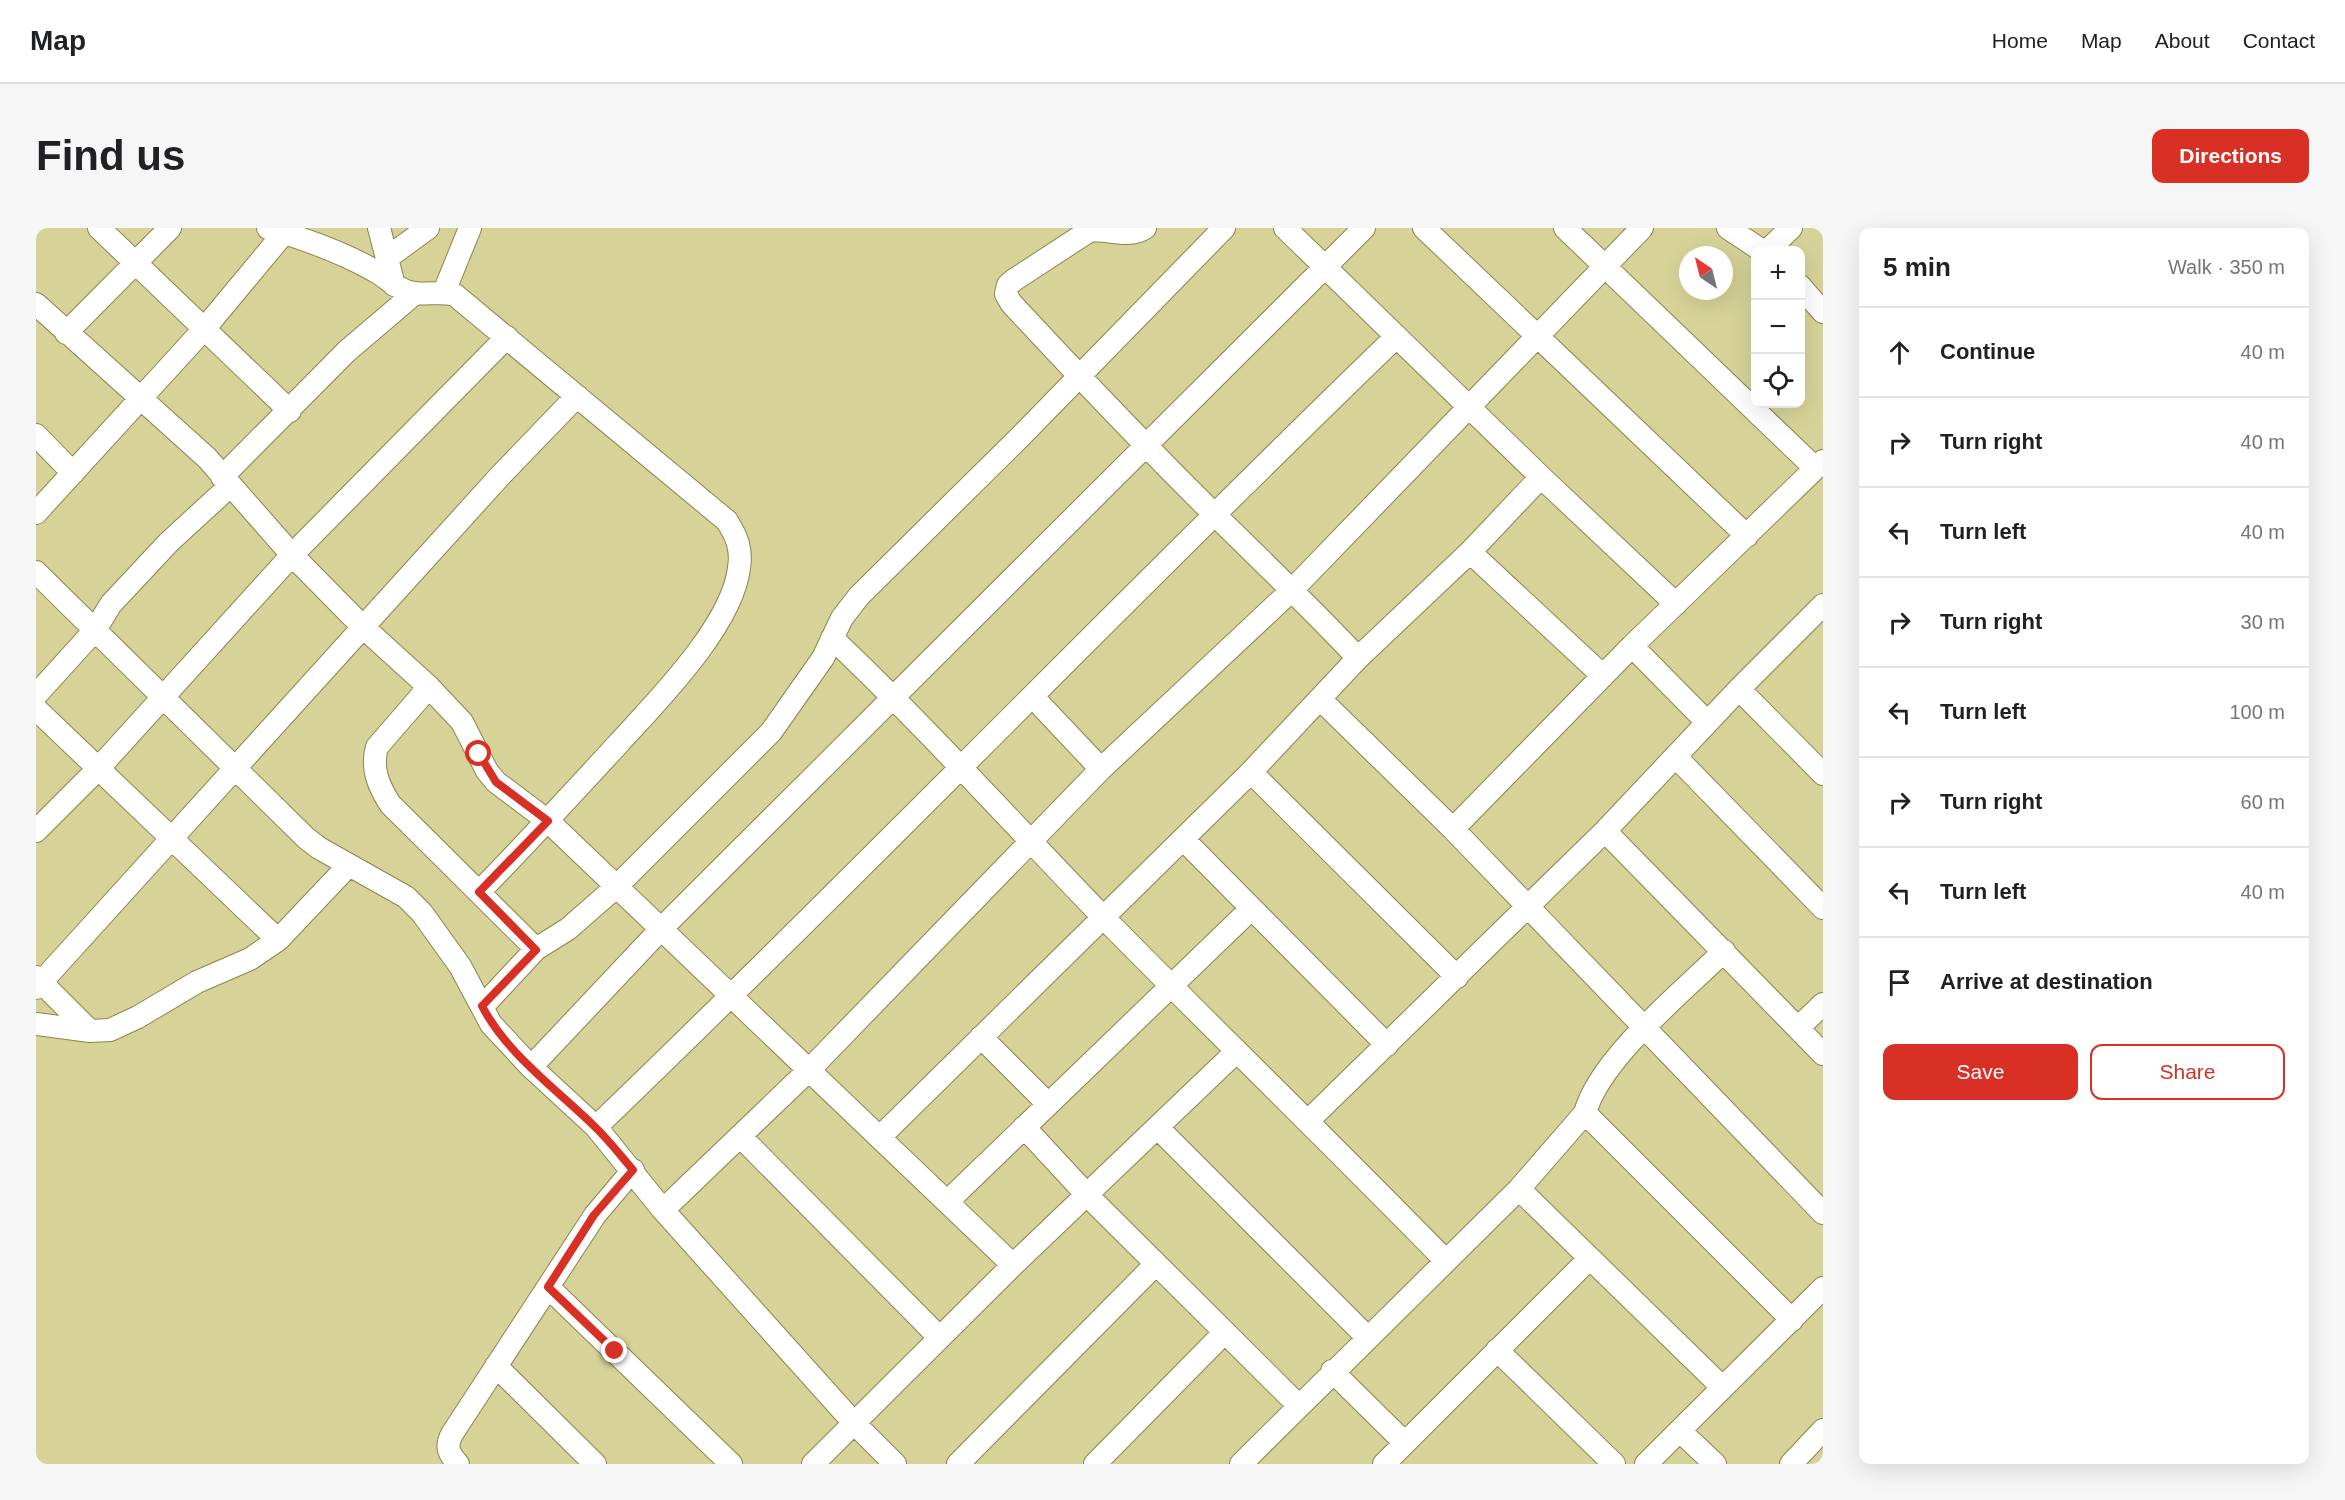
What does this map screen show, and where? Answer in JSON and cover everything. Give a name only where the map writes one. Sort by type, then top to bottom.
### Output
[{"type":"street","points":[[99,228],[206,328],[290,411]]},
{"type":"street","points":[[170,228],[135,262],[47,322],[141,399],[207,458],[292,555],[363,627],[429,687],[462,722],[496,782],[548,821],[881,1136],[1013,1265]]},
{"type":"street","points":[[379,228],[394,285]]},
{"type":"street","points":[[387,258],[428,228]]},
{"type":"street","points":[[444,292],[471,228]]},
{"type":"street","points":[[1145,228],[1137,233],[1096,228],[1089,231],[1008,285],[1006,294],[1011,303],[1079,376],[1213,513],[1293,589],[1358,658]]},
{"type":"street","points":[[482,1006],[536,950],[568,929],[616,887],[771,732],[823,658],[842,618],[859,596],[1224,228]]},
{"type":"street","points":[[1285,228],[1541,477],[1676,604]]},
{"type":"street","points":[[531,1067],[662,929],[1145,444],[1364,228]]},
{"type":"street","points":[[1424,228],[1747,536]]},
{"type":"street","points":[[1453,829],[1632,646],[1819,464],[1605,268],[1565,228]]},
{"type":"street","points":[[663,1210],[810,1069],[1101,769],[1293,589],[1642,228]]},
{"type":"street","points":[[1728,228],[1755,246]]},
{"type":"street","points":[[1772,246],[1791,228]]},
{"type":"street","points":[[36,513],[206,328],[276,230],[314,242],[376,271],[394,285],[414,294],[444,292],[455,296],[728,521],[739,542],[739,569],[728,602],[692,662],[548,821],[479,892]]},
{"type":"street","points":[[1805,292],[1823,312]]},
{"type":"street","points":[[36,695],[95,630],[111,604],[290,411],[347,351],[414,294]]},
{"type":"street","points":[[36,831],[164,698],[292,555],[507,337]]},
{"type":"street","points":[[596,1127],[962,768],[1213,513],[1396,337]]},
{"type":"street","points":[[90,1031],[38,982],[500,476],[578,396]]},
{"type":"street","points":[[36,435],[73,472]]},
{"type":"street","points":[[881,1136],[1251,772],[1358,658],[1470,552],[1541,477]]},
{"type":"street","points":[[1470,552],[1603,676]]},
{"type":"street","points":[[36,572],[306,838],[406,897],[423,913],[460,966],[491,1023],[531,1067],[596,1127],[663,1210],[854,1423],[895,1464]]},
{"type":"street","points":[[1309,1120],[1605,831],[1707,722],[1823,605]]},
{"type":"street","points":[[832,638],[894,697],[1104,917],[1309,1120],[1445,1260]]},
{"type":"street","points":[[1632,646],[1707,722]]},
{"type":"street","points":[[429,687],[377,747],[374,768],[380,788],[390,804],[536,950]]},
{"type":"street","points":[[1739,689],[1819,761]]},
{"type":"street","points":[[1033,697],[1101,769]]},
{"type":"street","points":[[1321,700],[1453,829],[1823,1213]]},
{"type":"street","points":[[36,709],[97,770],[278,940]]},
{"type":"street","points":[[1676,757],[1823,908]]},
{"type":"street","points":[[1251,772],[1457,976]]},
{"type":"street","points":[[1605,831],[1823,1054]]},
{"type":"street","points":[[1183,839],[1387,1046]]},
{"type":"street","points":[[36,1024],[90,1031],[110,1030],[138,1017],[197,982],[250,959],[278,940],[349,865]]},
{"type":"street","points":[[948,1201],[1251,909]]},
{"type":"street","points":[[1241,1464],[1332,1371],[1519,1189],[1585,1113],[1589,1098],[1615,1058],[1724,951]]},
{"type":"street","points":[[1798,1028],[1823,1004]]},
{"type":"street","points":[[981,1038],[1048,1104]]},
{"type":"street","points":[[813,1464],[939,1337],[1237,1051]]},
{"type":"street","points":[[1585,1113],[1792,1320]]},
{"type":"street","points":[[1024,1127],[1088,1196],[1298,1405]]},
{"type":"street","points":[[1158,1128],[1367,1337]]},
{"type":"street","points":[[740,1136],[939,1337]]},
{"type":"street","points":[[458,1464],[450,1456],[448,1442],[594,1215],[633,1170]]},
{"type":"street","points":[[1519,1189],[1722,1387]]},
{"type":"street","points":[[1384,1464],[1590,1258]]},
{"type":"street","points":[[958,1464],[1156,1264]]},
{"type":"street","points":[[548,1287],[731,1464]]},
{"type":"street","points":[[1646,1464],[1823,1288]]},
{"type":"street","points":[[1095,1464],[1225,1332]]},
{"type":"street","points":[[1497,1350],[1614,1464]]},
{"type":"street","points":[[496,1366],[595,1464]]},
{"type":"street","points":[[1332,1371],[1404,1442]]},
{"type":"street","points":[[1791,1464],[1823,1430]]},
{"type":"street","points":[[1680,1431],[1715,1464]]},
{"type":"route","points":[[479,754],[487,771],[496,782],[528,809],[548,821],[479,892],[536,950],[482,1006],[491,1023],[506,1041],[596,1127],[633,1170],[594,1215],[548,1287],[615,1351]]}]
